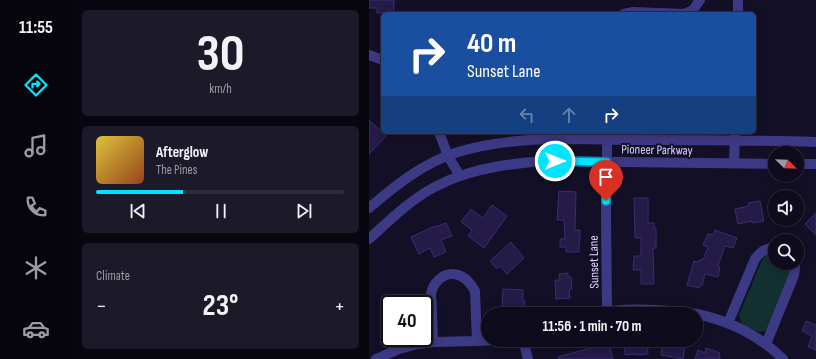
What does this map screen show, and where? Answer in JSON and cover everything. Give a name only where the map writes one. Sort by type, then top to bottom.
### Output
[{"type":"street","points":[[688,12],[693,10],[700,0]]},
{"type":"street","points":[[738,0],[738,12]]},
{"type":"street","points":[[369,55],[381,59]]},
{"type":"street","points":[[440,134],[448,156],[460,176]]},
{"type":"street","name":"Pioneer Parkway","points":[[369,208],[392,188],[420,169],[438,160],[477,147],[515,141],[607,136],[735,136],[816,142]]},
{"type":"street","name":"Sunset Lane","points":[[602,307],[607,136]]},
{"type":"street","points":[[734,163],[735,136]]},
{"type":"street","name":"Pioneer Parkway","points":[[369,239],[411,202],[431,188],[485,168],[513,163],[542,161],[768,164]]},
{"type":"street","points":[[804,164],[816,164]]},
{"type":"street","points":[[729,323],[755,259],[759,254],[768,249]]},
{"type":"street","points":[[766,344],[795,270]]},
{"type":"street","points":[[431,295],[438,280],[444,276],[452,274],[460,275],[472,284],[475,291],[477,342]]},
{"type":"street","points":[[703,315],[729,323],[746,332],[766,344],[783,359]]},
{"type":"street","points":[[433,342],[481,342]]},
{"type":"street","points":[[376,359],[406,347]]},
{"type":"street","points":[[525,347],[528,359]]},
{"type":"green space","points":[[768,254],[768,270],[790,270],[767,329],[759,332],[745,326],[741,322],[739,315],[761,262]]},
{"type":"building","points":[[369,0],[394,0],[394,12],[377,13],[377,8],[369,8]]},
{"type":"building","points":[[369,120],[381,131],[381,134],[386,136],[369,154]]},
{"type":"building","points":[[559,191],[576,192],[575,230],[580,230],[579,252],[566,252],[566,247],[560,247],[560,239],[565,239],[564,220],[557,220]]},
{"type":"building","points":[[634,198],[648,198],[648,223],[654,223],[654,228],[656,228],[656,248],[653,248],[654,284],[641,284],[641,270],[633,270],[634,256],[641,256],[641,238],[635,238]]},
{"type":"building","points":[[760,201],[764,221],[752,223],[752,221],[738,224],[735,209],[749,206],[748,203]]},
{"type":"building","points":[[492,205],[507,216],[484,248],[468,236],[472,230],[461,222],[471,209],[483,218]]},
{"type":"building","points":[[816,213],[816,235],[805,224]]},
{"type":"building","points":[[446,223],[452,236],[441,240],[446,252],[434,257],[430,248],[419,254],[411,237],[435,226]]},
{"type":"building","points":[[715,230],[737,238],[733,248],[725,246],[718,266],[720,267],[718,277],[705,274],[702,286],[699,288],[687,285],[694,261],[698,262],[701,259],[703,260],[708,247],[703,245],[708,234],[713,235]]},
{"type":"building","points":[[511,242],[524,258],[507,274],[500,266],[497,269],[490,261]]},
{"type":"building","points":[[568,273],[568,277],[571,277],[572,289],[569,290],[570,298],[556,299],[555,280],[560,280],[559,274]]},
{"type":"building","points":[[503,289],[523,290],[524,307],[502,307]]},
{"type":"building","points":[[806,321],[816,325],[816,350],[808,347],[812,336],[802,331]]},
{"type":"building","points":[[586,347],[610,347],[613,359],[559,359],[558,357],[587,349]]},
{"type":"building","points":[[624,347],[648,347],[648,354],[625,355]]},
{"type":"building","points":[[662,347],[685,347],[683,359],[661,355]]},
{"type":"building","points":[[706,348],[720,353],[720,359],[695,359],[698,350],[705,353]]},
{"type":"route","points":[[555,161],[607,162],[606,201]]}]
